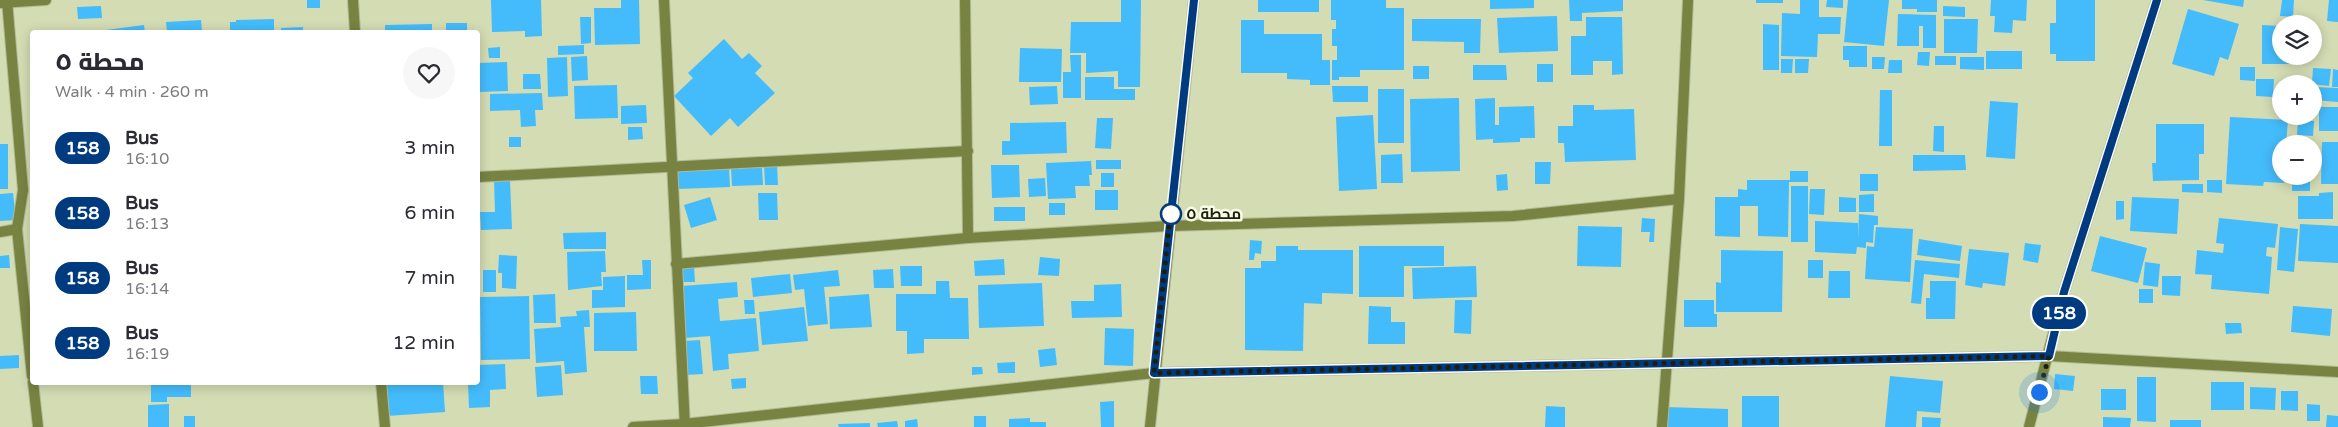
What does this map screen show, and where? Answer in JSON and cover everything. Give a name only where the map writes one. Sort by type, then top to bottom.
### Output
[{"type":"street","points":[[30,356],[17,229],[28,190],[5,2],[46,0]]},
{"type":"street","points":[[353,0],[355,30]]},
{"type":"street","points":[[664,0],[684,426]]},
{"type":"street","points":[[964,0],[968,238]]},
{"type":"street","points":[[1150,427],[1169,226],[1194,0]]},
{"type":"street","points":[[1662,427],[1680,199],[1688,0]]},
{"type":"street","points":[[2029,427],[2049,356],[2064,292],[2157,0]]},
{"type":"street","points":[[480,177],[968,151]]},
{"type":"street","points":[[676,264],[968,238],[1169,226],[1513,216],[1680,199]]},
{"type":"street","points":[[0,232],[17,229]]},
{"type":"street","points":[[633,427],[684,426],[1154,373],[2049,356],[2338,372]]},
{"type":"street","points":[[33,385],[38,427]]},
{"type":"street","points":[[381,385],[385,427]]},
{"type":"building","points":[[307,0],[320,0],[320,8],[307,8]]},
{"type":"building","points":[[491,0],[541,0],[542,36],[525,37],[525,31],[492,32]]},
{"type":"building","points":[[621,0],[639,0],[640,44],[595,45],[594,8],[621,8]]},
{"type":"building","points":[[1121,0],[1141,0],[1140,87],[1118,87],[1118,71],[1086,73],[1086,53],[1070,53],[1071,22],[1121,22]]},
{"type":"building","points":[[1258,0],[1319,0],[1319,12],[1258,12]]},
{"type":"building","points":[[1331,0],[1386,0],[1386,8],[1404,8],[1404,70],[1360,70],[1360,77],[1339,77],[1339,80],[1332,80],[1332,60],[1337,60],[1337,46],[1332,46],[1332,29],[1336,29],[1336,20],[1331,20]]},
{"type":"building","points":[[1490,0],[1534,0],[1534,8],[1490,9]]},
{"type":"building","points":[[1569,0],[1623,0],[1623,11],[1582,13],[1582,21],[1570,21]]},
{"type":"building","points":[[1756,0],[1783,0],[1783,3],[1756,3]]},
{"type":"building","points":[[1800,0],[1819,0],[1819,17],[1841,17],[1840,34],[1818,34],[1817,57],[1781,56],[1782,13],[1800,14]]},
{"type":"building","points":[[1827,0],[1843,0],[1843,8],[1826,7]]},
{"type":"building","points":[[1848,0],[1889,0],[1884,46],[1844,42]]},
{"type":"building","points":[[1902,0],[1937,0],[1937,12],[1917,12],[1917,9],[1902,9]]},
{"type":"building","points":[[1991,0],[2027,0],[2026,21],[2013,20],[2012,33],[1994,32],[1995,16],[1990,16]]},
{"type":"building","points":[[2056,0],[2095,0],[2095,61],[2056,61],[2056,54],[2050,54],[2050,23],[2056,23]]},
{"type":"building","points":[[2203,0],[2244,0],[2243,7]]},
{"type":"building","points":[[2282,0],[2294,0],[2293,15],[2280,15]]},
{"type":"building","points":[[2329,0],[2338,0],[2338,22],[2327,21]]},
{"type":"building","points":[[101,6],[102,18],[78,19],[77,7]]},
{"type":"building","points":[[1943,6],[1965,7],[1965,17],[1943,16]]},
{"type":"building","points":[[2188,9],[2239,24],[2228,60],[2220,57],[2214,76],[2172,64]]},
{"type":"building","points":[[1898,14],[1936,15],[1936,48],[1923,48],[1923,26],[1919,26],[1919,46],[1897,46]]},
{"type":"building","points":[[1557,16],[1558,51],[1499,53],[1497,18]]},
{"type":"building","points":[[580,17],[591,17],[591,43],[581,44]]},
{"type":"building","points":[[1586,17],[1622,17],[1623,74],[1612,75],[1612,61],[1593,61],[1593,75],[1571,75],[1571,36],[1586,36]]},
{"type":"building","points":[[274,19],[274,30],[230,30],[230,22],[236,22],[236,20]]},
{"type":"building","points":[[1412,19],[1481,19],[1480,53],[1464,53],[1464,42],[1412,41]]},
{"type":"building","points":[[1944,19],[1978,19],[1977,53],[1944,53]]},
{"type":"building","points":[[201,20],[202,30],[167,30],[166,22]]},
{"type":"building","points":[[1241,20],[1264,20],[1264,34],[1322,34],[1322,60],[1330,60],[1330,85],[1310,85],[1310,80],[1287,79],[1287,73],[1241,73]]},
{"type":"building","points":[[446,23],[467,23],[467,30],[446,30]]},
{"type":"building","points":[[432,24],[432,30],[385,30],[385,25]]},
{"type":"building","points":[[1763,24],[1779,25],[1779,70],[1763,70]]},
{"type":"building","points":[[144,25],[145,30],[106,30]]},
{"type":"building","points":[[2262,25],[2272,26],[2272,64],[2262,64]]},
{"type":"building","points":[[303,27],[303,30],[281,30],[281,28]]},
{"type":"building","points":[[724,39],[742,59],[749,53],[762,66],[755,73],[775,93],[738,127],[730,118],[711,136],[674,96],[693,78],[688,73]]},
{"type":"building","points":[[584,45],[584,54],[558,55],[558,46]]},
{"type":"building","points":[[1843,46],[1867,46],[1867,67],[1849,67],[1849,60],[1843,60]]},
{"type":"building","points":[[500,47],[500,58],[489,58],[488,48]]},
{"type":"building","points":[[1020,48],[1062,49],[1061,82],[1019,82]]},
{"type":"building","points":[[1986,51],[2022,51],[2022,69],[1986,69]]},
{"type":"building","points":[[1918,52],[1930,52],[1929,66],[1917,65]]},
{"type":"building","points":[[1070,55],[1081,55],[1081,98],[1063,98],[1063,72],[1071,72]]},
{"type":"building","points":[[587,56],[588,80],[572,81],[571,57]]},
{"type":"building","points":[[1935,56],[1956,56],[1956,65],[1935,65]]},
{"type":"building","points":[[567,57],[568,96],[548,97],[547,58]]},
{"type":"building","points":[[1872,57],[1885,57],[1884,69],[1872,69]]},
{"type":"building","points":[[1960,57],[1984,57],[1984,70],[1960,69]]},
{"type":"building","points":[[1781,59],[1793,59],[1792,73],[1781,73]]},
{"type":"building","points":[[1795,59],[1809,59],[1808,73],[1795,73]]},
{"type":"building","points":[[1889,60],[1902,60],[1902,73],[1888,73]]},
{"type":"building","points":[[507,62],[508,91],[480,92],[480,63]]},
{"type":"building","points":[[1537,64],[1553,64],[1553,82],[1537,82]]},
{"type":"building","points":[[1473,65],[1506,65],[1507,80],[1473,80]]},
{"type":"building","points":[[1413,66],[1429,66],[1429,79],[1413,79]]},
{"type":"building","points":[[2240,67],[2255,67],[2255,81],[2240,80]]},
{"type":"building","points":[[2313,68],[2331,69],[2329,86],[2322,85],[2322,75],[2313,75]]},
{"type":"building","points":[[2333,69],[2338,70],[2338,87],[2332,87]]},
{"type":"building","points":[[523,74],[540,74],[541,89],[523,89]]},
{"type":"building","points":[[1085,77],[1114,77],[1114,89],[1135,89],[1135,100],[1085,100]]},
{"type":"building","points":[[2256,79],[2272,79],[2272,97],[2256,96]]},
{"type":"building","points":[[617,85],[618,118],[575,119],[574,86]]},
{"type":"building","points":[[1057,86],[1058,104],[1030,105],[1029,87]]},
{"type":"building","points":[[1332,86],[1368,86],[1368,102],[1333,102]]},
{"type":"building","points":[[2322,87],[2338,88],[2338,102],[2322,101]]},
{"type":"building","points":[[1378,89],[1404,89],[1404,143],[1378,143]]},
{"type":"building","points":[[1880,90],[1892,90],[1892,146],[1879,146]]},
{"type":"building","points":[[542,93],[543,110],[535,110],[536,126],[521,127],[520,110],[490,111],[490,94]]},
{"type":"building","points":[[1459,98],[1460,171],[1411,172],[1410,99]]},
{"type":"building","points":[[1495,98],[1495,125],[1499,125],[1499,107],[1534,106],[1535,138],[1520,138],[1520,142],[1493,143],[1493,139],[1476,140],[1475,99]]},
{"type":"building","points":[[1990,101],[2018,103],[2015,159],[1986,157]]},
{"type":"building","points":[[646,105],[647,123],[621,124],[621,106]]},
{"type":"building","points":[[1573,105],[1594,105],[1594,110],[1634,109],[1636,160],[1565,162],[1564,143],[1558,143],[1558,126],[1573,126]]},
{"type":"building","points":[[2322,107],[2338,107],[2338,131],[2319,131],[2319,125],[2322,125]]},
{"type":"building","points":[[1373,115],[1377,189],[1339,191],[1336,117]]},
{"type":"building","points":[[2230,117],[2272,119],[2272,125],[2288,125],[2287,135],[2272,135],[2272,182],[2264,182],[2263,186],[2226,184]]},
{"type":"building","points":[[1097,118],[1113,118],[1111,149],[1095,148]]},
{"type":"building","points":[[1066,122],[1067,153],[1002,155],[1002,141],[1010,141],[1010,123]]},
{"type":"building","points":[[2156,124],[2204,124],[2204,154],[2199,154],[2199,180],[2153,181],[2152,163],[2156,163]]},
{"type":"building","points":[[2298,125],[2314,125],[2313,135],[2297,135]]},
{"type":"building","points":[[1934,126],[1944,126],[1944,152],[1933,151]]},
{"type":"building","points":[[628,127],[642,127],[643,139],[628,140]]},
{"type":"building","points":[[509,137],[521,137],[521,147],[509,147]]},
{"type":"building","points":[[2322,142],[2338,142],[2338,184],[2322,184]]},
{"type":"building","points":[[0,144],[8,144],[8,189],[0,189]]},
{"type":"building","points":[[1402,154],[1403,183],[1381,183],[1381,155]]},
{"type":"building","points":[[1913,155],[1965,155],[1966,170],[1913,171]]},
{"type":"building","points":[[1096,160],[1121,160],[1121,169],[1096,169]]},
{"type":"building","points":[[1091,161],[1092,175],[1089,175],[1090,186],[1075,186],[1076,198],[1048,199],[1046,163]]},
{"type":"building","points":[[1535,162],[1551,162],[1550,184],[1535,184]]},
{"type":"building","points":[[777,164],[778,185],[765,185],[764,165]]},
{"type":"building","points":[[991,165],[1019,165],[1020,197],[992,198]]},
{"type":"building","points":[[762,167],[763,185],[732,186],[731,168]]},
{"type":"building","points":[[729,168],[730,187],[678,189],[678,169]]},
{"type":"building","points":[[1790,171],[1808,171],[1808,182],[1789,182],[1788,237],[1758,236],[1758,206],[1740,206],[1740,237],[1715,236],[1715,197],[1738,197],[1738,189],[1747,190],[1747,180],[1790,180]]},
{"type":"building","points":[[1101,173],[1114,173],[1114,187],[1101,187]]},
{"type":"building","points":[[1507,174],[1508,190],[1497,191],[1496,175]]},
{"type":"building","points":[[1860,174],[1878,174],[1878,191],[1860,191]]},
{"type":"building","points":[[1045,178],[1046,196],[1029,197],[1028,179]]},
{"type":"building","points":[[494,180],[510,180],[512,229],[481,230],[480,212],[495,212]]},
{"type":"building","points":[[2207,180],[2222,180],[2222,193],[2207,192]]},
{"type":"building","points":[[2182,184],[2203,184],[2203,193],[2182,192]]},
{"type":"building","points":[[2292,185],[2310,185],[2310,191],[2292,191]]},
{"type":"building","points":[[1791,186],[1808,186],[1808,242],[1791,242]]},
{"type":"building","points":[[1810,189],[1825,189],[1824,215],[1809,214]]},
{"type":"building","points":[[1095,190],[1118,190],[1118,210],[1095,210]]},
{"type":"building","points":[[2333,192],[2333,219],[2298,219],[2298,196],[2319,196],[2319,193]]},
{"type":"building","points":[[13,193],[16,220],[0,221],[0,194]]},
{"type":"building","points":[[758,193],[777,193],[778,220],[759,220]]},
{"type":"building","points":[[1874,194],[1874,212],[1859,212],[1859,195]]},
{"type":"building","points":[[710,197],[717,220],[691,228],[684,205]]},
{"type":"building","points":[[1839,197],[1856,198],[1856,212],[1839,212]]},
{"type":"building","points":[[2132,197],[2179,199],[2177,234],[2130,231]]},
{"type":"building","points":[[2116,201],[2124,201],[2124,219],[2116,220]]},
{"type":"building","points":[[1049,203],[1065,203],[1065,215],[1049,215]]},
{"type":"building","points":[[994,207],[1025,207],[1025,221],[994,221]]},
{"type":"building","points":[[1859,214],[1878,216],[1878,225],[1874,225],[1873,243],[1866,242],[1866,248],[1857,247],[1856,254],[1815,252],[1815,221],[1858,223],[1858,239]]},
{"type":"building","points":[[1642,218],[1655,219],[1654,242],[1649,242],[1650,232],[1641,232]]},
{"type":"building","points":[[2219,218],[2278,224],[2275,248],[2267,247],[2266,256],[2272,257],[2269,294],[2211,289],[2212,275],[2195,274],[2197,250],[2223,253],[2224,244],[2216,243]]},
{"type":"building","points":[[2300,224],[2338,226],[2338,263],[2298,261]]},
{"type":"building","points":[[1578,226],[1622,227],[1621,267],[1577,266]]},
{"type":"building","points":[[1876,227],[1913,229],[1910,282],[1865,279],[1867,246],[1874,247]]},
{"type":"building","points":[[2280,227],[2298,229],[2294,272],[2277,270]]},
{"type":"building","points":[[606,232],[606,249],[564,249],[563,233]]},
{"type":"building","points":[[2100,236],[2147,248],[2138,283],[2091,271]]},
{"type":"building","points":[[1919,239],[1962,246],[1960,261],[1917,255]]},
{"type":"building","points":[[1250,240],[1262,241],[1261,254],[1255,253],[1254,260],[1249,260]]},
{"type":"building","points":[[2025,243],[2041,245],[2038,263],[2023,260]]},
{"type":"building","points":[[1276,246],[1298,246],[1298,250],[1353,250],[1353,294],[1322,293],[1322,304],[1304,303],[1303,351],[1245,350],[1245,268],[1261,268],[1261,261],[1276,261]]},
{"type":"building","points":[[1359,246],[1444,246],[1444,266],[1404,266],[1404,297],[1359,297]]},
{"type":"building","points":[[1969,249],[2009,253],[2005,286],[1983,283],[1982,288],[1965,285]]},
{"type":"building","points":[[1721,250],[1783,251],[1782,312],[1716,312],[1716,282],[1721,283]]},
{"type":"building","points":[[605,251],[606,272],[601,272],[602,286],[568,290],[567,252]]},
{"type":"building","points":[[9,255],[10,268],[0,268],[0,256]]},
{"type":"building","points":[[499,255],[517,256],[516,289],[502,288],[502,273],[498,273]]},
{"type":"building","points":[[1040,257],[1060,259],[1059,276],[1038,275]]},
{"type":"building","points":[[1004,259],[1005,275],[975,276],[974,261]]},
{"type":"building","points":[[642,260],[651,260],[651,289],[627,290],[627,275],[643,275]]},
{"type":"building","points":[[1808,260],[1823,260],[1823,278],[1808,278]]},
{"type":"building","points":[[1915,260],[1960,264],[1959,278],[1924,274],[1921,304],[1911,303]]},
{"type":"building","points":[[2145,262],[2160,264],[2158,287],[2143,285]]},
{"type":"building","points":[[694,266],[695,282],[678,282],[678,267]]},
{"type":"building","points":[[900,266],[922,266],[922,286],[901,286]]},
{"type":"building","points":[[1476,266],[1477,297],[1413,299],[1412,268]]},
{"type":"building","points":[[893,269],[894,288],[874,288],[873,270]]},
{"type":"building","points":[[483,270],[496,270],[496,292],[483,292]]},
{"type":"building","points":[[838,270],[840,286],[824,287],[828,324],[808,326],[804,289],[795,290],[793,275]]},
{"type":"building","points":[[1829,271],[1850,271],[1850,298],[1828,298]]},
{"type":"building","points":[[790,274],[792,293],[753,297],[751,278]]},
{"type":"building","points":[[625,276],[625,307],[592,308],[592,290],[603,290],[603,277]]},
{"type":"building","points":[[2162,276],[2181,276],[2180,296],[2162,295]]},
{"type":"building","points":[[936,281],[949,281],[950,298],[968,298],[969,339],[924,339],[924,353],[907,354],[907,331],[896,331],[896,294],[936,294]]},
{"type":"building","points":[[1930,281],[1956,281],[1955,319],[1926,319],[1926,298],[1930,298]]},
{"type":"building","points":[[737,282],[738,297],[718,299],[720,321],[756,318],[759,351],[728,354],[729,369],[713,371],[710,336],[685,338],[681,286]]},
{"type":"building","points":[[1042,283],[1044,326],[979,328],[978,285]]},
{"type":"building","points":[[1121,284],[1122,317],[1072,318],[1071,301],[1094,301],[1094,285]]},
{"type":"building","points":[[2139,289],[2153,289],[2153,303],[2139,303]]},
{"type":"building","points":[[555,294],[556,323],[534,323],[533,295]]},
{"type":"building","points":[[869,294],[872,327],[830,329],[829,297]]},
{"type":"building","points":[[529,296],[530,359],[481,360],[480,297]]},
{"type":"building","points":[[744,300],[754,300],[755,314],[745,314]]},
{"type":"building","points":[[1455,300],[1472,300],[1471,334],[1454,333]]},
{"type":"building","points":[[1684,300],[1714,300],[1714,314],[1717,314],[1717,327],[1684,327]]},
{"type":"building","points":[[1369,306],[1391,307],[1391,322],[1405,322],[1405,344],[1368,344]]},
{"type":"building","points":[[2293,306],[2332,309],[2330,336],[2291,332]]},
{"type":"building","points":[[804,307],[808,341],[762,345],[759,312]]},
{"type":"building","points":[[589,310],[590,327],[584,327],[587,372],[565,374],[564,361],[536,363],[534,329],[561,327],[560,317],[577,316],[576,311]]},
{"type":"building","points":[[636,312],[637,351],[594,351],[594,313]]},
{"type":"building","points":[[2225,323],[2241,323],[2242,333],[2226,334]]},
{"type":"building","points":[[1105,328],[1134,329],[1133,366],[1104,365]]},
{"type":"building","points":[[700,340],[703,374],[686,375],[684,341]]},
{"type":"building","points":[[1055,348],[1057,365],[1040,367],[1038,350]]},
{"type":"building","points":[[19,355],[19,368],[0,369],[0,356]]},
{"type":"building","points":[[1015,362],[1015,373],[998,373],[997,363]]},
{"type":"building","points":[[505,364],[506,389],[490,390],[490,407],[469,408],[468,385],[480,385],[480,365]]},
{"type":"building","points":[[561,365],[563,395],[537,397],[535,367]]},
{"type":"building","points":[[972,367],[982,367],[983,374],[972,375]]},
{"type":"building","points":[[2055,374],[2075,376],[2073,391],[2054,389]]},
{"type":"building","points":[[640,376],[657,376],[658,394],[641,394]]},
{"type":"building","points":[[1890,376],[1943,381],[1940,413],[1917,411],[1916,427],[1885,427]]},
{"type":"building","points":[[2137,377],[2156,377],[2156,422],[2137,421]]},
{"type":"building","points":[[746,378],[746,388],[732,389],[731,379]]},
{"type":"building","points":[[2211,382],[2244,382],[2244,410],[2211,410]]},
{"type":"building","points":[[151,385],[191,385],[191,397],[167,397],[167,402],[151,402]]},
{"type":"building","points":[[385,385],[443,385],[445,412],[387,416]]},
{"type":"building","points":[[2250,387],[2276,388],[2275,410],[2250,409]]},
{"type":"building","points":[[2101,389],[2126,389],[2126,410],[2101,410]]},
{"type":"building","points":[[2281,391],[2298,391],[2298,411],[2281,410]]},
{"type":"building","points":[[1742,396],[1779,396],[1779,427],[1742,427]]},
{"type":"building","points":[[1114,401],[1114,427],[1101,427],[1100,402]]},
{"type":"building","points":[[169,404],[169,427],[148,427],[148,405]]},
{"type":"building","points":[[2307,404],[2320,405],[2320,421],[2307,421]]},
{"type":"building","points":[[1546,406],[1565,407],[1565,427],[1545,427]]},
{"type":"building","points":[[1666,407],[1728,409],[1728,427],[1666,427]]},
{"type":"building","points":[[2327,415],[2338,416],[2338,427],[2326,427]]},
{"type":"building","points":[[184,416],[195,416],[195,427],[184,427]]},
{"type":"building","points":[[974,416],[986,416],[986,427],[974,427]]},
{"type":"building","points":[[1922,417],[1941,418],[1940,427],[1922,427]]},
{"type":"building","points":[[2103,417],[2131,418],[2130,427],[2103,427]]},
{"type":"building","points":[[1030,418],[1030,422],[1046,422],[1046,427],[1009,427],[1009,419]]},
{"type":"building","points":[[917,419],[918,427],[905,427],[905,421]]},
{"type":"building","points":[[2170,420],[2201,420],[2201,427],[2170,427]]},
{"type":"building","points":[[897,421],[898,427],[878,427],[877,423]]},
{"type":"building","points":[[870,423],[870,427],[839,427],[838,424]]},
{"type":"bus line","name":"158","points":[[1194,0],[1154,373],[2049,356],[2064,292],[2157,0]]},
{"type":"place","name":"محطة ٥","points":[[1171,214]]},
{"type":"route","points":[[1171,214],[1171,207],[1154,373],[2049,356],[2039,392]]}]
